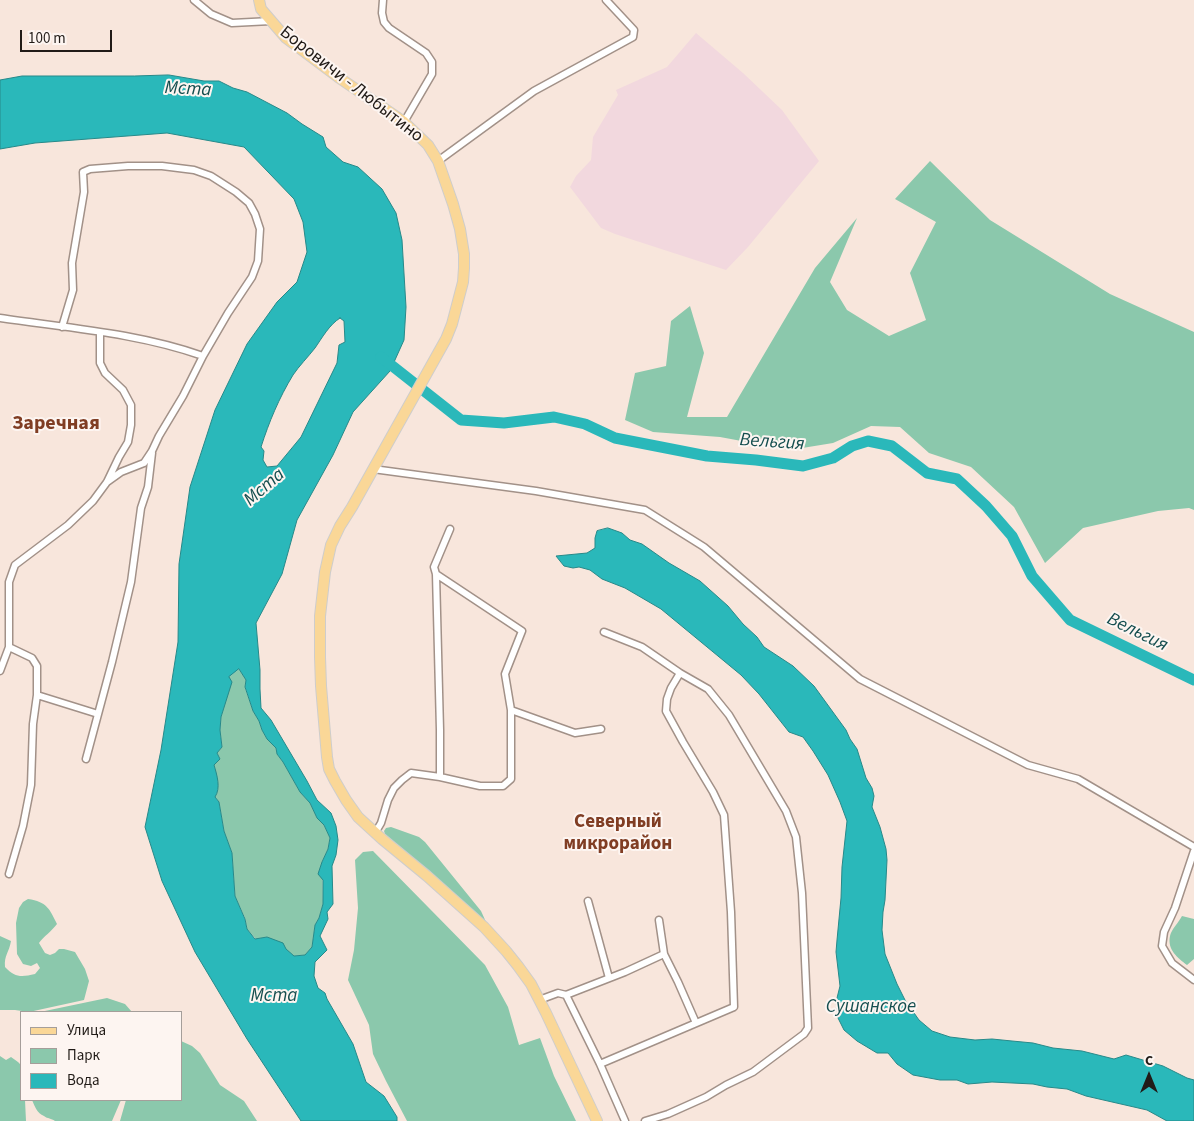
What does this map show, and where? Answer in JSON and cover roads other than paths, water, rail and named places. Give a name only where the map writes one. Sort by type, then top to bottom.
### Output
[{"type":"main road","name":"Боровичи - Любытино","points":[[259,0],[261,9],[286,38],[338,77],[404,122],[428,145],[438,161],[454,204],[464,254],[464,268],[463,282],[452,324],[373,469]]},
{"type":"main road","points":[[373,469],[331,545],[325,572],[320,616],[320,657],[326,748],[330,769],[346,800],[358,817],[378,836],[428,876],[484,927],[506,950],[531,984],[597,1121]]},
{"type":"street","points":[[194,0],[211,14],[232,23],[271,21]]},
{"type":"street","points":[[382,0],[384,22],[389,28],[426,53],[432,62],[432,74],[404,122]]},
{"type":"street","points":[[438,161],[534,91],[633,37],[634,30],[606,0]]},
{"type":"street","points":[[62,327],[73,290],[72,263],[84,192],[83,172],[90,169],[128,166],[162,166],[194,170],[211,176],[249,203],[260,229],[258,261],[252,277],[203,356],[183,396],[144,463],[121,472],[107,482]]},
{"type":"street","points":[[0,318],[135,337],[170,345],[203,356]]},
{"type":"street","points":[[0,671],[9,647],[9,582],[15,566],[68,525],[94,500],[107,482],[128,442],[131,425],[131,405],[123,390],[105,373],[100,363],[100,332]]},
{"type":"street","points":[[86,759],[132,582],[141,508],[148,487],[152,451]]},
{"type":"street","points":[[373,469],[536,491],[645,510],[704,547],[860,679],[1028,766],[1078,779],[1194,846]]},
{"type":"street","points":[[440,778],[436,574],[434,567],[450,529]]},
{"type":"street","points":[[378,836],[388,800],[394,788],[411,773],[480,786],[503,786],[511,779],[510,710],[505,674],[522,630],[436,574]]},
{"type":"street","points":[[604,632],[642,648],[708,689],[729,716],[786,811],[796,837],[802,893],[808,1028],[804,1034],[753,1072],[706,1097],[668,1114],[645,1121]]},
{"type":"street","points":[[9,647],[32,658],[37,666],[31,785],[23,826],[9,874]]},
{"type":"street","points":[[600,1064],[734,1007],[731,912],[723,814],[713,792],[666,711],[667,699],[671,688],[680,673]]},
{"type":"street","points":[[37,695],[98,714]]},
{"type":"street","points":[[510,710],[574,733],[601,729]]},
{"type":"street","points":[[1194,851],[1175,908],[1164,932],[1162,946],[1172,963],[1194,980]]},
{"type":"street","points":[[588,901],[609,978]]},
{"type":"street","points":[[659,920],[664,954],[696,1023]]},
{"type":"street","points":[[539,1000],[558,994],[566,995],[664,954]]},
{"type":"street","points":[[566,995],[600,1064],[625,1121]]},
{"type":"water","name":"Мста","points":[[169,75],[204,81],[219,81],[247,92],[287,113],[323,137],[326,147],[343,162],[358,167],[382,189],[396,213],[402,240],[406,307],[404,340],[390,371],[353,412],[333,455],[297,520],[282,574],[256,623],[261,708],[271,720],[317,800],[331,813],[336,826],[338,840],[332,866],[333,904],[327,912],[328,919],[320,936],[327,950],[315,962],[314,976],[318,988],[325,993],[353,1044],[366,1082],[384,1096],[397,1117],[397,1121],[301,1121],[247,1039],[195,952],[162,881],[145,827],[161,750],[178,642],[179,564],[190,487],[215,410],[247,344],[277,302],[297,282],[307,252],[303,222],[294,199],[244,147],[167,133],[35,143],[0,149],[0,80],[22,76]],"holes":[[[340,318],[344,321],[345,342],[339,345],[337,363],[301,437],[277,466],[267,467],[263,460],[264,451],[261,447],[279,401],[295,372],[329,328]],[[239,669],[246,680],[245,687],[262,730],[267,739],[276,748],[277,754],[300,792],[310,803],[317,818],[324,825],[330,838],[328,849],[318,874],[323,880],[323,904],[315,925],[312,947],[305,955],[294,956],[286,949],[283,943],[267,937],[255,939],[247,929],[245,919],[235,896],[232,853],[224,831],[219,802],[215,797],[218,786],[214,765],[220,759],[217,753],[222,747],[221,717],[232,682],[229,677]]]},
{"type":"water","name":"Сушанское","points":[[608,528],[642,544],[700,581],[728,606],[764,647],[793,666],[814,686],[846,730],[857,749],[866,778],[872,788],[874,796],[872,807],[886,849],[887,860],[882,930],[885,954],[905,1000],[919,1020],[932,1031],[950,1037],[1033,1043],[1053,1048],[1082,1051],[1114,1059],[1126,1055],[1163,1066],[1194,1080],[1194,1121],[1167,1121],[1147,1110],[1086,1096],[1067,1089],[1033,1084],[992,1082],[968,1084],[957,1080],[940,1080],[913,1075],[897,1064],[888,1053],[877,1053],[857,1041],[844,1030],[838,1018],[836,1002],[840,986],[836,952],[847,821],[828,775],[803,737],[789,732],[759,694],[741,675],[661,609],[625,588],[602,579],[590,570],[564,566],[556,556],[587,553],[595,548],[597,531]]},
{"type":"waterway","name":"Вельгия","points":[[381,357],[461,420],[504,423],[554,417],[585,424],[615,438],[707,456],[803,466],[833,458],[852,446],[868,441],[892,446],[927,473],[957,479],[986,506],[1012,536],[1032,576],[1070,620],[1194,680]]},
{"type":"district","name":"Заречная","points":[[56,425]]},
{"type":"district","name":"Северный микрорайон","points":[[618,834]]}]
